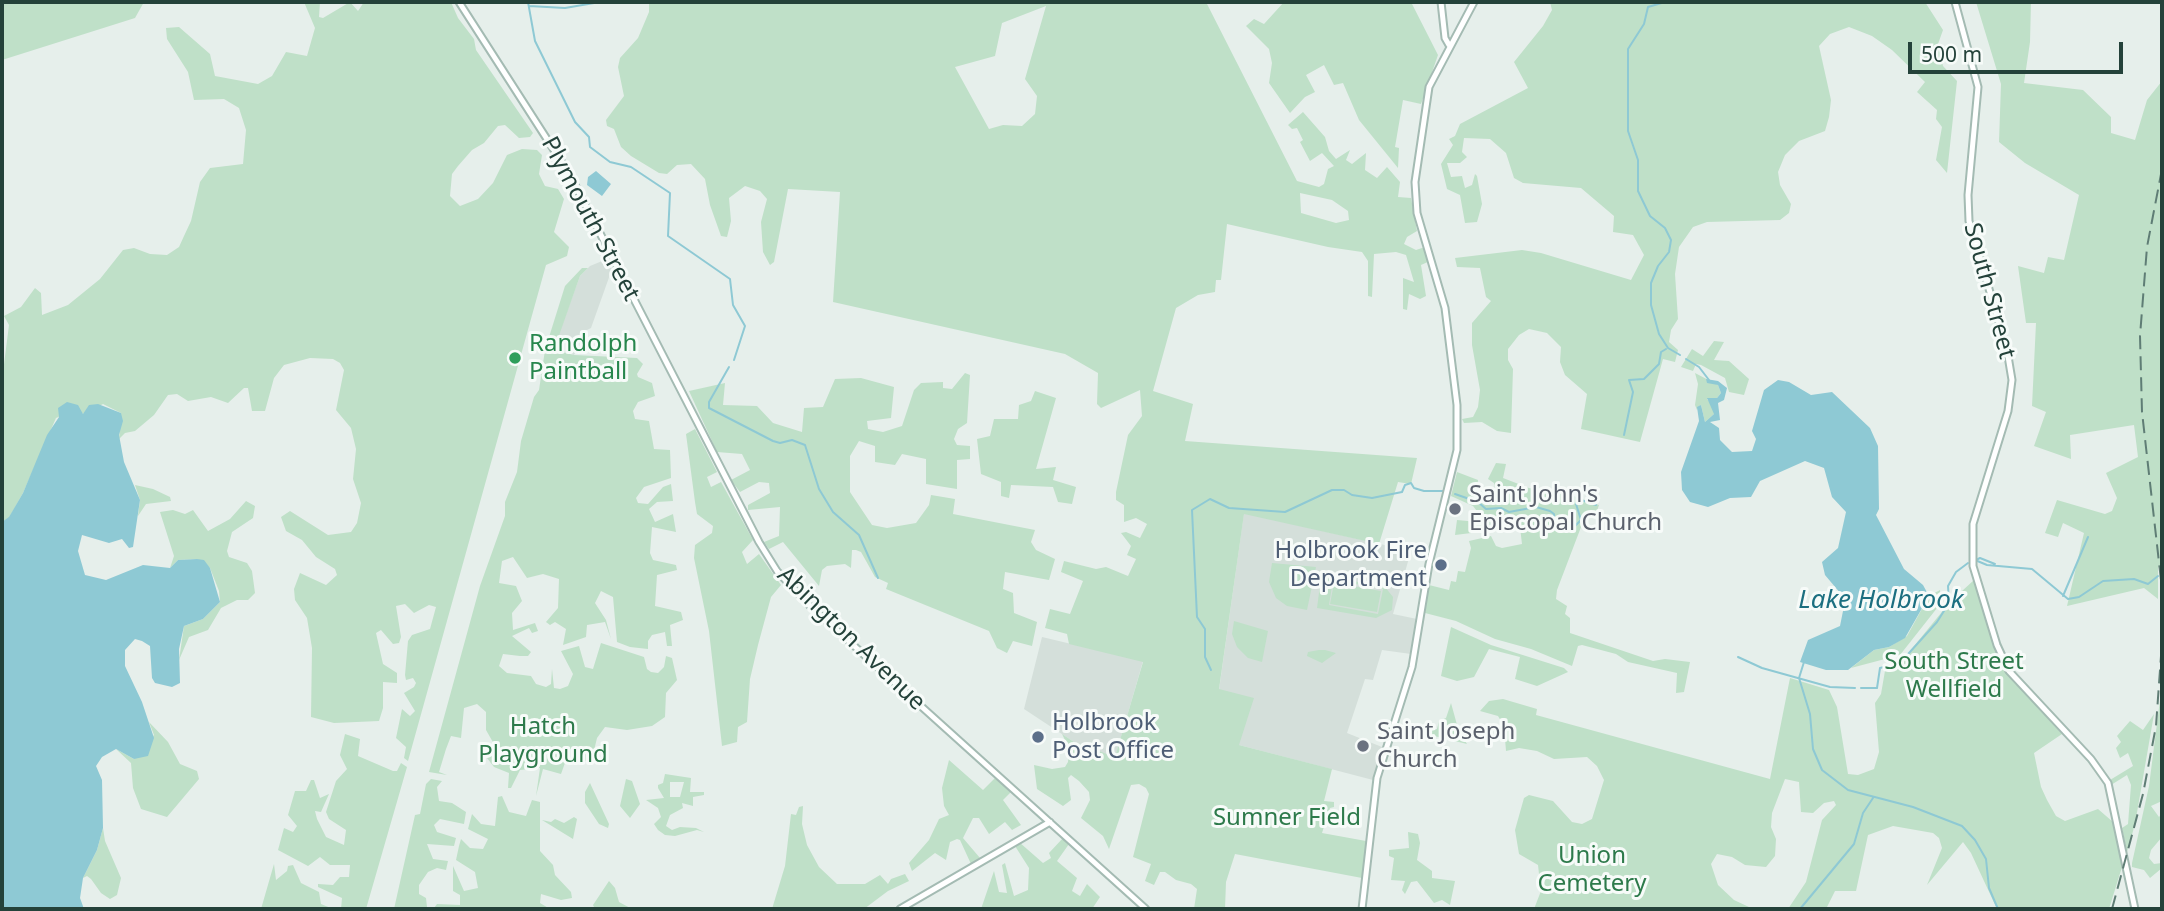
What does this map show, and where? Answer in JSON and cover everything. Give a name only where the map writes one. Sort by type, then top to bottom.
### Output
[{"type":"main road","name":"Plymouth Street","points":[[459,2],[570,175],[671,371]]},
{"type":"main road","points":[[1441,2],[1445,38],[1449,46]]},
{"type":"main road","points":[[1362,909],[1377,780],[1412,667],[1428,570],[1457,450],[1457,405],[1444,305],[1419,220],[1415,188],[1428,92],[1449,46],[1474,2]]},
{"type":"main road","name":"South Street","points":[[1955,2],[1978,87],[1968,195],[1969,221],[2008,354],[2012,380],[2008,411],[1972,527],[1973,566],[1997,645],[2009,671],[2091,759],[2108,783],[2134,909]]},
{"type":"main road","name":"Abington Avenue","points":[[671,371],[759,542],[784,580],[1050,822]]},
{"type":"main road","points":[[900,909],[1050,822],[1146,909]]},
{"type":"shaded area","points":[[607,259],[612,269],[591,328],[585,331],[574,355],[558,351],[555,344],[580,276],[590,266]]},
{"type":"shaded area","points":[[1244,513],[1411,551],[1393,614],[1417,619],[1411,654],[1382,650],[1373,680],[1365,679],[1347,733],[1382,747],[1373,780],[1239,745],[1219,690]]},
{"type":"shaded area","points":[[1042,637],[1143,661],[1115,758],[1074,742],[1024,709]]},
{"type":"green space","points":[[2,2],[144,2],[135,18],[2,60]]},
{"type":"green space","points":[[304,2],[320,2],[319,17],[323,18],[350,2],[358,11],[364,2],[451,2],[458,18],[474,39],[476,50],[533,133],[530,137],[519,138],[505,125],[498,126],[484,143],[472,150],[452,174],[450,196],[460,206],[478,199],[493,183],[507,155],[522,149],[537,150],[542,155],[539,174],[545,186],[558,189],[564,199],[554,232],[569,247],[567,256],[546,265],[408,761],[404,758],[406,747],[396,738],[402,709],[410,716],[415,711],[404,693],[416,683],[413,678],[406,680],[405,675],[408,641],[412,635],[430,629],[436,607],[429,605],[414,613],[405,604],[396,606],[401,637],[399,643],[393,644],[381,630],[376,633],[383,664],[397,673],[397,683],[383,682],[383,708],[379,721],[334,723],[311,717],[312,648],[307,618],[295,600],[294,589],[300,573],[326,585],[337,575],[335,569],[316,557],[302,540],[286,531],[281,517],[290,511],[328,535],[351,532],[357,523],[361,503],[353,479],[356,449],[351,428],[336,410],[344,370],[340,363],[333,359],[310,358],[284,365],[274,378],[265,411],[252,411],[248,388],[244,388],[228,403],[211,397],[188,401],[177,394],[168,395],[154,415],[135,431],[125,433],[119,439],[121,413],[103,404],[83,414],[78,409],[56,418],[23,493],[9,518],[2,522],[2,380],[9,325],[4,316],[21,307],[35,288],[41,293],[42,315],[68,305],[100,279],[123,250],[134,248],[150,254],[167,255],[179,247],[191,221],[200,182],[210,168],[243,164],[246,130],[239,108],[224,99],[194,100],[188,72],[167,39],[166,28],[179,27],[210,54],[215,76],[258,84],[272,76],[286,52],[307,56],[315,28]]},
{"type":"green space","name":"Sumner Field","points":[[649,2],[1206,2],[1297,181],[1319,187],[1324,184],[1328,169],[1334,166],[1322,153],[1310,161],[1300,142],[1303,140],[1297,128],[1292,129],[1288,125],[1303,112],[1325,137],[1329,151],[1336,159],[1350,150],[1346,160],[1352,164],[1366,153],[1365,170],[1377,178],[1387,167],[1400,182],[1398,197],[1411,198],[1417,231],[1407,237],[1404,244],[1416,250],[1425,247],[1430,261],[1421,265],[1426,296],[1420,299],[1409,294],[1407,310],[1403,309],[1403,278],[1414,282],[1406,255],[1396,252],[1374,254],[1372,297],[1368,296],[1368,261],[1362,252],[1227,224],[1221,280],[1216,280],[1215,292],[1198,295],[1176,308],[1153,391],[1193,404],[1185,441],[1417,458],[1411,484],[1398,482],[1379,544],[1244,514],[1219,689],[1254,698],[1239,745],[1332,769],[1324,801],[1334,802],[1334,807],[1330,808],[1322,833],[1366,841],[1362,878],[1235,854],[1226,882],[1225,909],[1194,909],[1197,889],[1165,872],[1160,872],[1154,885],[1145,881],[1151,864],[1133,857],[1149,794],[1146,788],[1139,784],[1131,785],[1109,849],[1103,836],[1081,818],[1090,800],[1089,792],[1079,781],[1071,775],[1068,778],[1071,800],[1063,806],[1037,789],[1034,765],[1052,769],[1065,767],[1068,762],[1069,748],[1062,734],[1074,742],[1115,757],[1143,662],[1069,644],[1067,634],[1045,628],[1050,609],[1070,614],[1083,581],[1061,572],[1064,561],[1096,569],[1106,567],[1128,576],[1136,559],[1127,555],[1131,546],[1121,533],[1126,532],[1140,538],[1147,524],[1136,518],[1124,522],[1124,505],[1116,500],[1116,492],[1128,435],[1142,416],[1140,390],[1101,408],[1097,404],[1098,373],[1065,354],[833,302],[840,192],[788,189],[774,262],[770,265],[763,252],[761,222],[767,199],[760,191],[745,186],[729,198],[731,221],[727,237],[721,236],[710,205],[705,179],[691,164],[677,165],[667,174],[659,173],[621,147],[614,129],[607,126],[606,120],[624,96],[618,67],[620,58],[638,38],[649,12]],"holes":[[[1046,6],[1025,79],[1037,96],[1035,114],[1022,126],[1003,125],[989,129],[955,67],[995,56],[1002,23]],[[1300,193],[1332,200],[1348,211],[1349,220],[1336,223],[1301,213]]]},
{"type":"green space","points":[[1284,2],[1411,2],[1438,55],[1421,104],[1403,100],[1395,147],[1399,148],[1398,168],[1359,120],[1343,83],[1334,85],[1324,65],[1306,75],[1315,92],[1305,97],[1290,113],[1269,83],[1272,63],[1269,49],[1246,26],[1254,19],[1264,24]]},
{"type":"green space","points":[[1550,2],[1925,2],[1943,30],[1938,44],[1943,66],[1957,81],[1947,173],[1936,160],[1942,127],[1936,119],[1937,110],[1917,92],[1925,82],[1892,50],[1872,36],[1849,27],[1830,34],[1819,46],[1831,100],[1829,117],[1825,131],[1799,141],[1785,155],[1778,172],[1780,185],[1791,204],[1789,213],[1780,220],[1707,222],[1693,227],[1679,247],[1675,274],[1678,319],[1671,330],[1669,342],[1678,350],[1675,362],[1663,359],[1640,442],[1581,429],[1587,394],[1565,375],[1560,362],[1561,347],[1547,333],[1529,329],[1519,335],[1508,349],[1508,360],[1513,369],[1511,433],[1497,431],[1482,422],[1464,423],[1462,419],[1473,417],[1478,407],[1480,390],[1472,345],[1472,323],[1491,301],[1486,297],[1480,268],[1457,267],[1455,258],[1522,250],[1541,253],[1631,280],[1644,255],[1633,235],[1613,232],[1614,216],[1581,188],[1523,183],[1514,178],[1506,153],[1490,139],[1464,138],[1462,152],[1467,157],[1460,163],[1447,163],[1451,177],[1462,176],[1465,188],[1472,185],[1475,174],[1477,176],[1482,204],[1477,222],[1465,223],[1460,195],[1447,189],[1441,164],[1453,145],[1449,139],[1455,136],[1460,124],[1528,88],[1514,62],[1543,26],[1552,10]]},
{"type":"green space","points":[[1976,2],[2031,2],[2030,42],[2024,83],[2083,90],[2111,117],[2111,133],[2135,140],[2147,100],[2162,81],[2162,562],[2158,568],[2158,599],[2144,588],[2067,606],[2084,533],[2063,523],[2058,537],[2045,533],[2057,500],[2105,514],[2112,511],[2117,498],[2106,473],[2138,457],[2134,425],[2070,435],[2071,459],[2034,446],[2046,412],[2032,406],[2036,323],[2026,323],[2018,266],[2044,273],[2048,257],[2064,260],[2079,195],[2025,163],[1999,142],[2001,84]]},
{"type":"green space","name":"Hatch Playground","points":[[582,268],[588,268],[580,276],[555,347],[558,351],[574,355],[637,358],[643,364],[638,377],[652,383],[655,396],[638,402],[633,411],[635,419],[649,421],[654,449],[670,450],[671,478],[644,487],[636,498],[638,503],[648,504],[663,487],[671,484],[673,501],[657,502],[649,509],[655,522],[673,514],[676,532],[652,527],[650,553],[653,560],[676,565],[677,570],[657,575],[655,606],[681,612],[683,620],[670,625],[672,646],[667,646],[665,632],[652,635],[648,641],[648,649],[630,647],[617,642],[613,597],[601,591],[595,603],[606,620],[611,639],[605,622],[587,625],[586,637],[563,645],[566,629],[555,622],[550,625],[546,622],[558,608],[559,579],[543,574],[527,578],[513,557],[502,561],[499,583],[516,586],[522,601],[512,613],[513,630],[535,623],[538,631],[532,633],[529,628],[512,636],[531,652],[528,656],[503,654],[499,666],[507,673],[531,676],[536,684],[546,687],[551,684],[552,669],[554,688],[560,689],[568,686],[573,674],[561,651],[579,646],[585,667],[593,669],[601,643],[644,657],[647,669],[651,672],[658,673],[664,667],[666,656],[672,658],[677,680],[666,693],[665,717],[652,726],[627,730],[605,727],[597,738],[591,763],[584,760],[578,749],[570,749],[561,774],[543,769],[536,796],[540,768],[520,770],[511,788],[508,788],[509,773],[494,767],[487,758],[494,744],[486,730],[486,712],[477,704],[464,708],[461,738],[451,736],[439,772],[447,775],[429,772],[480,586],[505,516],[505,502],[517,472],[521,441],[534,397],[539,390],[545,350],[565,286]]},
{"type":"green space","points":[[1714,341],[1724,342],[1714,360],[1729,361],[1749,379],[1744,395],[1729,392],[1725,378],[1701,365],[1696,364],[1693,371],[1681,367],[1692,349],[1703,356]]},
{"type":"green space","points":[[965,373],[970,375],[967,423],[958,429],[954,439],[957,445],[970,446],[970,459],[957,460],[957,489],[926,484],[926,459],[902,454],[895,465],[875,462],[875,446],[859,441],[850,456],[850,492],[872,525],[887,528],[916,523],[929,505],[931,495],[955,499],[953,514],[1035,530],[1031,542],[1036,550],[1055,559],[1049,580],[1005,572],[1003,589],[1013,593],[1014,613],[1037,622],[1032,646],[1013,641],[1007,653],[997,648],[989,631],[886,589],[888,583],[875,577],[861,552],[852,550],[851,568],[845,564],[827,566],[822,570],[819,586],[783,542],[769,549],[764,542],[779,536],[780,507],[748,510],[748,505],[770,493],[769,483],[759,482],[740,492],[731,480],[750,470],[742,454],[717,452],[689,391],[725,383],[723,405],[757,406],[773,423],[802,432],[804,408],[823,407],[835,379],[861,378],[894,387],[891,418],[867,421],[868,429],[883,432],[902,426],[914,390],[921,383],[943,382],[943,388],[952,389]]},
{"type":"green space","points":[[1695,373],[1718,385],[1721,393],[1717,398],[1707,399],[1714,407],[1714,414],[1705,422],[1701,405],[1697,410],[1695,405],[1698,384]]},
{"type":"green space","points":[[1035,391],[1056,398],[1036,469],[1056,467],[1053,480],[1076,487],[1072,504],[1058,502],[1053,487],[1011,485],[1009,498],[1001,496],[1001,482],[981,474],[977,439],[990,436],[994,419],[1018,419],[1019,405],[1031,401]]},
{"type":"green space","points":[[695,429],[717,472],[707,477],[711,487],[721,482],[753,540],[742,552],[747,564],[759,554],[781,585],[771,597],[758,645],[750,679],[747,722],[738,727],[737,742],[722,746],[709,631],[694,558],[695,545],[712,533],[713,526],[697,514],[686,434]]},
{"type":"green space","points":[[1496,463],[1506,464],[1503,478],[1529,488],[1571,495],[1599,505],[1595,517],[1586,514],[1557,590],[1556,599],[1567,606],[1565,614],[1570,618],[1570,633],[1653,661],[1665,659],[1690,662],[1684,692],[1676,693],[1677,673],[1628,662],[1616,654],[1578,646],[1572,666],[1531,649],[1495,639],[1456,621],[1425,613],[1429,585],[1449,590],[1451,581],[1456,582],[1458,571],[1465,572],[1471,548],[1469,541],[1491,536],[1496,546],[1502,548],[1522,544],[1520,527],[1455,535],[1457,520],[1478,522],[1480,515],[1473,506],[1451,496],[1457,472],[1478,480],[1477,493],[1485,497],[1495,490],[1494,483],[1488,479]]},
{"type":"green space","points":[[135,485],[153,489],[170,497],[171,501],[146,504],[138,516],[140,500]]},
{"type":"green space","points":[[246,501],[255,506],[253,518],[232,532],[227,551],[229,557],[247,563],[252,571],[255,593],[248,600],[237,600],[221,608],[208,630],[189,637],[179,660],[184,626],[203,619],[220,602],[219,591],[210,568],[197,559],[178,560],[170,568],[174,556],[160,512],[173,510],[185,514],[193,510],[208,531],[230,519]]},
{"type":"green space","points":[[1272,563],[1316,567],[1307,610],[1287,606],[1276,598],[1269,582]]},
{"type":"green space","points":[[1332,577],[1385,587],[1393,597],[1392,610],[1376,618],[1317,608],[1320,585]],"holes":[[[1333,580],[1383,589],[1378,614],[1329,605]]]},
{"type":"green space","points":[[1974,580],[2005,670],[2062,734],[2034,753],[2041,787],[2056,816],[2065,821],[2098,809],[2113,822],[2122,867],[2109,909],[1997,909],[1971,853],[1963,842],[1927,885],[1942,848],[1939,838],[1933,833],[1893,826],[1868,835],[1856,891],[1835,891],[1826,909],[1788,909],[1806,882],[1822,820],[1836,805],[1834,801],[1824,803],[1813,813],[1801,812],[1799,782],[1785,779],[1772,813],[1771,827],[1776,839],[1775,856],[1766,867],[1745,865],[1732,857],[1717,854],[1711,864],[1718,885],[1734,900],[1749,907],[1770,909],[1534,909],[1546,878],[1539,874],[1538,865],[1519,854],[1515,830],[1524,798],[1529,795],[1553,801],[1572,822],[1582,824],[1592,819],[1604,780],[1597,766],[1587,757],[1554,759],[1537,751],[1519,748],[1506,751],[1504,726],[1498,716],[1480,711],[1489,701],[1503,699],[1537,709],[1536,715],[1770,779],[1790,678],[1829,690],[1837,707],[1848,774],[1858,775],[1874,769],[1879,752],[1875,703],[1881,694],[1886,665],[1901,662],[1950,602]]},
{"type":"green space","points":[[1334,583],[1381,591],[1377,612],[1330,604]]},
{"type":"green space","points":[[1940,590],[1941,603],[1900,655],[1851,668],[1874,650],[1889,647],[1907,636],[1929,596]]},
{"type":"green space","points":[[1234,621],[1268,631],[1262,662],[1248,658],[1237,647],[1232,634]]},
{"type":"green space","points":[[1451,627],[1491,645],[1564,668],[1568,672],[1537,686],[1515,679],[1520,657],[1489,649],[1474,677],[1457,681],[1441,676]]},
{"type":"green space","points":[[1319,650],[1336,653],[1322,663],[1307,656],[1308,652]]},
{"type":"green space","points":[[2162,684],[2162,801],[2151,806],[2159,817],[2162,813],[2162,837],[2151,850],[2149,858],[2154,864],[2162,863],[2162,868],[2150,878],[2144,870],[2132,867],[2132,863],[2149,786]]},
{"type":"green space","points":[[1451,703],[1459,732],[1467,744],[1422,733],[1437,729],[1439,721],[1446,718]]},
{"type":"green space","points":[[2154,714],[2135,824],[2127,852],[2122,828],[2128,824],[2131,785],[2127,775],[2111,785],[2110,780],[2133,766],[2128,753],[2120,758],[2116,748],[2121,742],[2117,736],[2130,721],[2143,730]]},
{"type":"green space","points":[[149,722],[168,742],[180,764],[197,771],[199,779],[167,817],[141,809],[133,788],[131,763],[116,749],[134,759],[154,735]]},
{"type":"green space","points":[[345,734],[360,739],[358,756],[393,771],[397,771],[401,763],[407,767],[366,909],[341,909],[342,898],[318,887],[318,884],[333,885],[340,877],[349,877],[350,865],[330,865],[320,857],[308,866],[278,850],[284,828],[293,832],[297,826],[288,815],[295,791],[306,791],[311,780],[314,780],[320,798],[329,794],[321,812],[315,811],[326,837],[344,845],[346,830],[329,819],[326,812],[336,781],[347,769],[340,755]]},
{"type":"green space","points":[[949,760],[983,790],[995,778],[1011,792],[1003,800],[1021,825],[1012,830],[1005,822],[989,834],[979,818],[973,818],[963,838],[980,858],[971,864],[960,840],[957,839],[950,842],[946,860],[935,853],[912,871],[909,863],[929,840],[939,819],[949,815],[944,806],[942,788]]},
{"type":"green space","points":[[665,774],[691,778],[690,792],[704,792],[704,795],[693,797],[693,806],[682,803],[683,808],[670,815],[666,826],[672,830],[680,827],[696,828],[704,832],[697,830],[675,836],[665,835],[658,830],[654,824],[661,817],[658,808],[646,800],[664,798],[658,788],[658,785],[663,783]],"holes":[[[670,782],[684,782],[680,797],[670,797]]]},
{"type":"green space","points":[[431,779],[442,781],[437,787],[439,801],[452,803],[466,812],[464,824],[440,819],[434,825],[437,832],[456,838],[454,846],[427,844],[433,859],[448,861],[446,870],[437,868],[428,872],[419,885],[419,894],[426,898],[427,907],[434,908],[437,904],[460,905],[460,895],[453,891],[453,866],[464,891],[478,888],[475,872],[456,860],[459,846],[461,839],[470,848],[483,849],[488,839],[468,829],[472,814],[481,824],[495,826],[498,797],[502,796],[509,812],[526,816],[532,800],[540,802],[540,851],[553,865],[555,875],[571,892],[572,898],[561,900],[541,894],[540,903],[550,909],[394,909],[415,815],[420,814],[426,784]]},
{"type":"green space","points":[[626,779],[632,781],[640,804],[630,818],[620,806]]},
{"type":"green space","points":[[590,783],[609,824],[608,828],[599,824],[585,803],[585,792]]},
{"type":"green space","points":[[803,806],[802,824],[807,845],[819,867],[837,884],[865,884],[880,875],[888,884],[891,879],[905,874],[909,881],[888,891],[864,909],[772,909],[785,866],[791,814],[796,815],[799,807]]},
{"type":"green space","points":[[574,817],[577,819],[573,839],[542,820],[551,822],[555,819],[564,823]]},
{"type":"green space","points":[[103,828],[105,841],[121,878],[117,895],[110,899],[101,893],[91,879],[87,876],[83,878],[97,850]]},
{"type":"green space","points":[[1408,832],[1418,834],[1420,843],[1417,860],[1432,871],[1432,878],[1455,881],[1450,905],[1442,900],[1434,903],[1417,881],[1411,882],[1405,894],[1402,890],[1405,881],[1391,880],[1394,858],[1389,856],[1389,850],[1409,848]]},
{"type":"green space","points":[[1063,838],[1069,844],[1057,861],[1077,878],[1072,891],[1080,896],[1087,884],[1100,897],[1092,909],[981,909],[994,871],[999,892],[1007,893],[1002,865],[1005,863],[1014,896],[1028,890],[1029,868],[1015,846],[1019,842],[1043,863],[1051,858],[1049,853]]},
{"type":"green space","points":[[274,864],[276,880],[287,871],[288,866],[293,865],[301,883],[319,892],[321,904],[333,909],[261,909]]},
{"type":"green space","points":[[609,881],[615,888],[619,902],[632,909],[595,909],[593,905]]},
{"type":"water","points":[[596,171],[611,184],[602,196],[587,185],[588,177]]},
{"type":"water","name":"Lake Holbrook","points":[[1706,379],[1718,381],[1727,388],[1724,400],[1718,403],[1720,420],[1710,422],[1719,428],[1720,440],[1732,452],[1752,451],[1756,439],[1752,431],[1764,390],[1778,380],[1789,382],[1811,395],[1832,392],[1870,428],[1878,446],[1879,509],[1876,515],[1904,569],[1923,585],[1929,596],[1905,638],[1889,647],[1874,650],[1848,670],[1826,670],[1800,662],[1808,640],[1840,626],[1844,606],[1841,594],[1825,575],[1822,562],[1838,548],[1846,512],[1832,497],[1824,468],[1805,461],[1760,481],[1751,497],[1730,498],[1708,507],[1690,502],[1682,490],[1681,472],[1699,421],[1697,407],[1701,405],[1705,422],[1714,414],[1707,398],[1717,398],[1721,393],[1718,385],[1707,383]]},
{"type":"water","points":[[67,402],[78,405],[83,414],[89,405],[98,404],[121,413],[123,421],[119,435],[124,462],[140,500],[133,547],[129,548],[122,539],[109,543],[82,535],[78,551],[85,575],[106,580],[143,565],[170,568],[178,560],[204,560],[210,568],[220,602],[203,619],[184,626],[179,649],[180,683],[172,687],[155,683],[152,678],[150,646],[142,641],[135,639],[125,650],[125,666],[142,702],[154,738],[148,756],[134,759],[116,749],[102,757],[96,766],[102,780],[103,828],[97,850],[83,878],[80,898],[84,909],[2,909],[2,522],[9,517],[23,493],[47,435],[59,417],[58,408]]},
{"type":"waterway","points":[[528,2],[535,41],[575,122],[589,137],[590,147],[610,162],[631,167],[670,193],[668,236],[730,279],[733,305],[745,326],[734,360]]},
{"type":"waterway","points":[[529,6],[565,8],[600,2]]},
{"type":"waterway","points":[[1665,2],[1648,7],[1644,24],[1628,49],[1628,131],[1638,160],[1638,191],[1650,216],[1665,228],[1671,240],[1669,252],[1658,266],[1651,283],[1651,305],[1659,334],[1668,348],[1680,355]]},
{"type":"waterway","points":[[1624,435],[1633,392],[1629,380],[1644,379],[1659,364],[1661,352],[1666,349]]},
{"type":"waterway","points":[[1686,359],[1699,367],[1709,380]]},
{"type":"waterway","points":[[729,367],[709,402],[709,408],[773,441],[780,443],[792,440],[805,445],[819,489],[833,512],[859,535],[878,578]]},
{"type":"waterway","points":[[1211,670],[1205,657],[1205,629],[1197,617],[1192,510],[1210,499],[1229,508],[1285,512],[1332,490],[1344,490],[1352,495],[1372,498],[1402,492],[1405,485],[1411,483],[1414,488],[1424,491],[1444,491]]},
{"type":"waterway","points":[[1455,494],[1478,502],[1486,509],[1501,508],[1509,512],[1536,507],[1550,511],[1554,514],[1554,527],[1570,531],[1581,520],[1576,504],[1578,499],[1596,505]]},
{"type":"waterway","points":[[2063,596],[2088,537]]},
{"type":"waterway","points":[[1976,560],[1980,558],[1995,564]]},
{"type":"waterway","points":[[1975,560],[1987,565],[2032,569],[2068,599],[2079,597],[2103,581],[2134,579],[2148,584],[2158,576]]},
{"type":"waterway","points":[[1861,688],[1877,688],[1880,668],[1900,663],[1937,622],[1949,603],[1948,586],[1956,572],[1968,563]]},
{"type":"waterway","points":[[1738,657],[1762,668],[1830,687],[1855,688]]},
{"type":"waterway","points":[[1804,662],[1799,678],[1810,714],[1813,749],[1822,770],[1848,790],[1913,807],[1962,826],[1975,840],[1986,859],[1989,888],[1998,909]]},
{"type":"waterway","points":[[1800,909],[1854,844],[1863,813],[1873,798]]},
{"type":"railway","points":[[2162,169],[2147,247],[2140,336],[2142,412],[2162,589]]},
{"type":"railway","points":[[2112,909],[2143,794],[2156,726],[2162,642]]},
{"type":"place","name":"Randolph Paintball","points":[[515,358]]},
{"type":"place","name":"Saint John's Episcopal Church","points":[[1455,509]]},
{"type":"place","name":"Holbrook Fire Department","points":[[1441,565]]},
{"type":"place","name":"Holbrook Post Office","points":[[1038,737]]},
{"type":"place","name":"Saint Joseph Church","points":[[1363,746]]},
{"type":"park label","name":"South Street Wellfield","points":[[1954,676]]},
{"type":"park label","name":"Union Cemetery","points":[[1592,870]]}]
